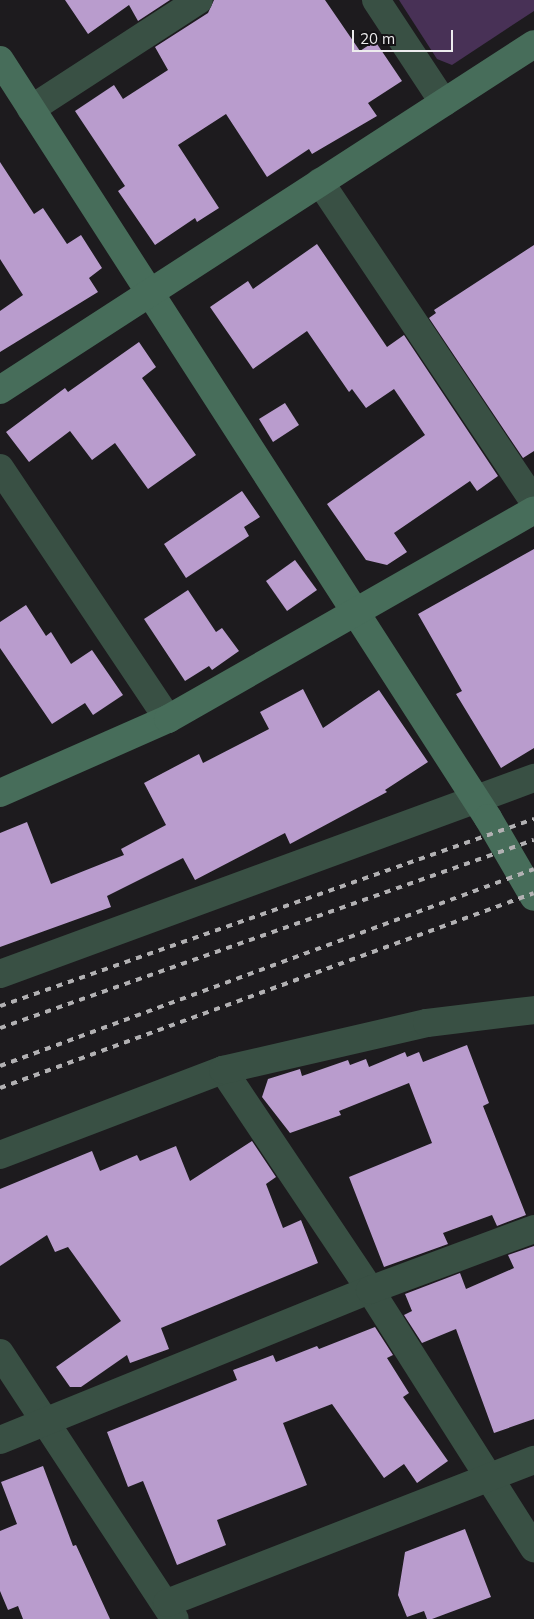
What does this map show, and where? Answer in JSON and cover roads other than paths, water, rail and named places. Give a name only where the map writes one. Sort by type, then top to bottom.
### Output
[{"type":"street","points":[[31,109],[199,0]]},
{"type":"street","points":[[376,0],[444,103]]},
{"type":"street","points":[[0,390],[534,44]]},
{"type":"street","points":[[4,74],[31,109],[475,799],[534,897]]},
{"type":"street","points":[[320,182],[534,502]]},
{"type":"street","points":[[0,468],[168,719]]},
{"type":"street","points":[[0,793],[168,719],[355,614],[534,510]]},
{"type":"street","points":[[0,974],[534,778]]},
{"type":"street","points":[[0,1155],[223,1070],[427,1024],[534,1010]]},
{"type":"street","points":[[223,1070],[370,1290],[491,1476],[534,1548]]},
{"type":"street","points":[[0,1440],[370,1290],[534,1229]]},
{"type":"street","points":[[0,1353],[171,1611],[491,1476],[534,1460]]},
{"type":"railway","points":[[0,1006],[534,819]]},
{"type":"railway","points":[[0,1028],[534,840]]},
{"type":"railway","points":[[0,1066],[534,869]]},
{"type":"railway","points":[[0,1088],[534,893]]}]
